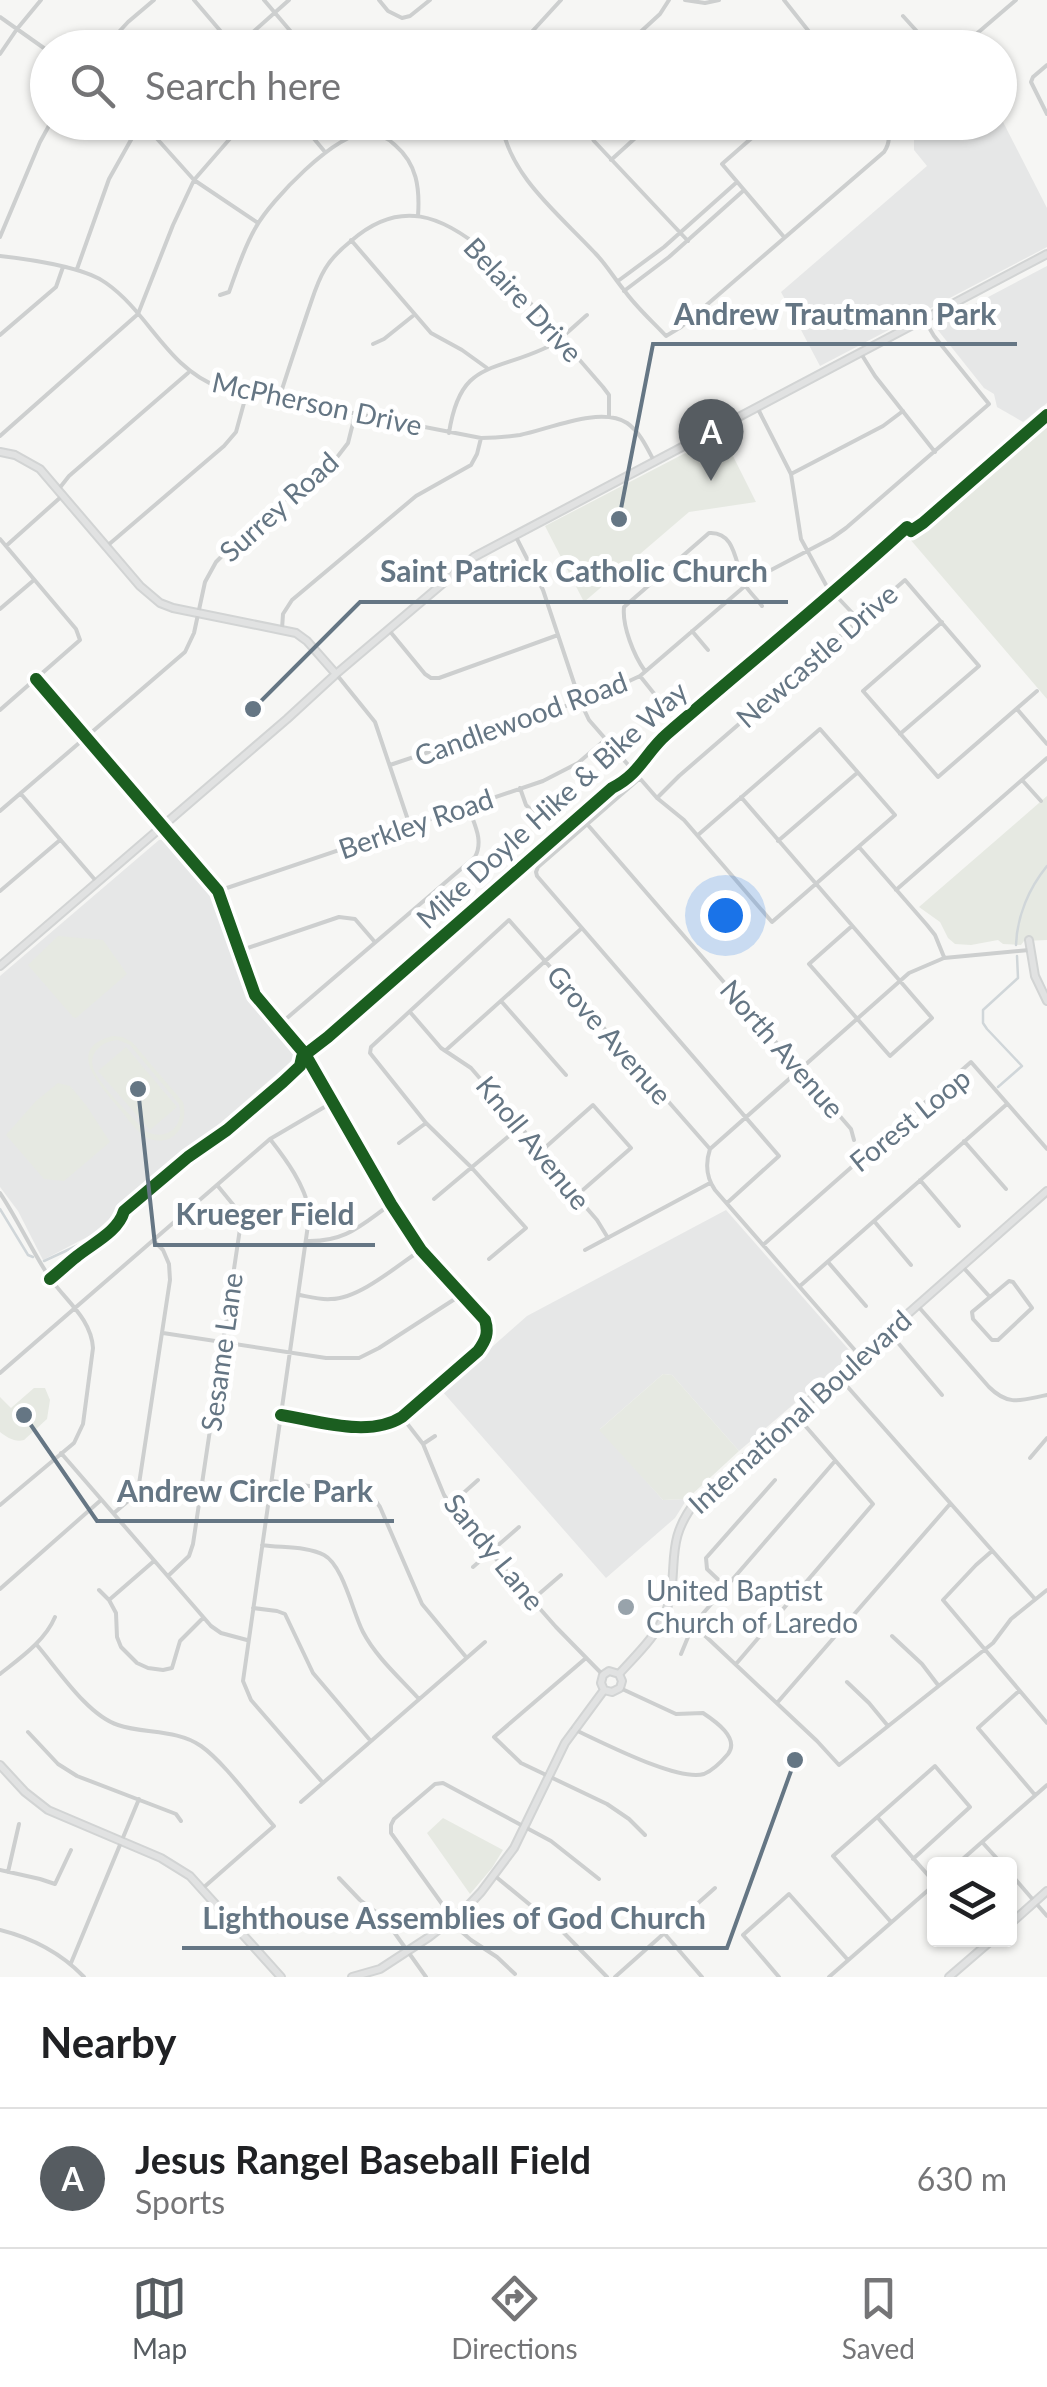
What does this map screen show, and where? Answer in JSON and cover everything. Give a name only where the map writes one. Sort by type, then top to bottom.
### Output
[{"type":"main road","points":[[0,966],[474,557],[1047,254]]},
{"type":"main road","points":[[0,452],[34,464],[151,596],[173,608],[296,633],[308,641],[336,674]]},
{"type":"main road","points":[[1028,940],[1034,976],[1047,1001]]},
{"type":"main road","name":"International Boulevard","points":[[619,1674],[665,1614],[674,1543],[697,1500],[1047,1191]]},
{"type":"main road","points":[[610,1671],[619,1674],[620,1688],[604,1690],[600,1682],[603,1675],[610,1671]]},
{"type":"main road","points":[[352,1977],[378,1973],[452,1920],[495,1876],[525,1827],[573,1729],[604,1690]]},
{"type":"main road","points":[[0,1765],[48,1810],[177,1866],[203,1888],[282,1977]]},
{"type":"main road","points":[[1017,1918],[1047,1891]]},
{"type":"main road","points":[[949,1977],[984,1947]]},
{"type":"street","points":[[0,54],[41,0]]},
{"type":"street","points":[[123,30],[154,0]]},
{"type":"street","points":[[194,0],[220,30]]},
{"type":"street","points":[[264,0],[290,30]]},
{"type":"street","points":[[255,30],[289,0]]},
{"type":"street","points":[[379,0],[388,11],[402,18],[430,0]]},
{"type":"street","points":[[534,30],[561,0]]},
{"type":"street","points":[[643,30],[669,0]]},
{"type":"street","points":[[685,0],[719,0]]},
{"type":"street","points":[[784,0],[808,30]]},
{"type":"street","points":[[981,30],[1016,0]]},
{"type":"street","points":[[0,16],[30,39]]},
{"type":"street","points":[[903,16],[916,30]]},
{"type":"street","points":[[1047,65],[1031,82],[1047,114]]},
{"type":"street","points":[[0,236],[41,140]]},
{"type":"street","points":[[76,270],[109,179],[132,140]]},
{"type":"street","points":[[158,140],[194,180],[258,222]]},
{"type":"street","points":[[0,436],[138,314],[194,180],[229,140]]},
{"type":"street","points":[[315,140],[325,152]]},
{"type":"street","points":[[220,295],[229,292],[258,222],[274,201],[325,152],[345,140]]},
{"type":"street","points":[[279,399],[330,260],[378,220],[418,216],[420,195],[413,167],[389,140]]},
{"type":"street","points":[[504,140],[518,168],[666,336],[884,152],[889,140]]},
{"type":"street","points":[[593,140],[688,240]]},
{"type":"street","points":[[612,160],[634,140]]},
{"type":"street","points":[[749,140],[722,164],[784,238]]},
{"type":"street","points":[[618,281],[652,257],[737,182]]},
{"type":"street","points":[[624,291],[744,190]]},
{"type":"street","name":"Belaire Drive","points":[[418,216],[450,228],[487,253],[609,395],[610,417]]},
{"type":"street","points":[[351,240],[430,332],[487,368]]},
{"type":"street","name":"McPherson Drive","points":[[0,256],[76,270],[106,283],[138,314],[168,352],[207,382],[481,438],[518,436],[590,418],[610,417]]},
{"type":"street","points":[[0,336],[56,287],[63,268]]},
{"type":"street","points":[[449,433],[452,410],[473,379],[487,368],[545,349],[587,314]]},
{"type":"street","points":[[373,344],[414,316]]},
{"type":"street","name":"Candlewood Road","points":[[390,765],[613,690],[640,676],[745,585],[846,528],[989,404],[924,319]]},
{"type":"street","points":[[860,352],[874,376],[935,452]]},
{"type":"street","points":[[6,546],[60,493],[69,476],[190,372]]},
{"type":"street","points":[[107,546],[224,446],[236,432],[247,392]]},
{"type":"street","points":[[757,407],[792,474],[799,533],[807,551],[826,585],[858,620]]},
{"type":"street","points":[[792,474],[883,426],[903,411]]},
{"type":"street","name":"Surrey Road","points":[[0,812],[185,652],[194,632],[205,582],[216,562],[338,456],[348,442],[356,415]]},
{"type":"street","points":[[610,417],[630,425],[654,461]]},
{"type":"street","points":[[282,630],[283,614],[292,600],[416,496],[471,466],[481,438]]},
{"type":"street","points":[[645,671],[639,664],[624,607],[704,537],[714,532],[725,536],[745,585],[762,606]]},
{"type":"street","points":[[514,535],[538,580],[589,720],[657,798],[675,810],[698,835],[772,922],[895,815],[820,729],[698,835]]},
{"type":"street","points":[[0,540],[76,629],[80,640],[0,710]]},
{"type":"street","points":[[0,609],[34,580]]},
{"type":"street","name":"Newcastle Drive","points":[[657,798],[905,580],[979,666],[900,734]]},
{"type":"street","points":[[942,622],[863,692],[938,778],[1037,691]]},
{"type":"street","points":[[388,630],[431,678],[558,636]]},
{"type":"street","points":[[692,630],[708,650]]},
{"type":"street","points":[[336,674],[371,716],[410,826]]},
{"type":"street","points":[[640,676],[656,696]]},
{"type":"street","points":[[36,679],[218,891],[255,995],[305,1054],[421,1250],[486,1320],[486,1340],[478,1351],[390,1424],[368,1428],[281,1415]]},
{"type":"street","points":[[1017,709],[1047,744]]},
{"type":"street","name":"Berkley Road","points":[[218,891],[520,788],[568,769],[605,740]]},
{"type":"street","points":[[896,890],[1047,758]]},
{"type":"street","points":[[778,841],[857,772]]},
{"type":"street","points":[[639,779],[536,872],[779,1156],[727,1203]]},
{"type":"street","points":[[1022,780],[1041,801]]},
{"type":"street","points":[[520,788],[533,812]]},
{"type":"street","points":[[21,794],[97,882]]},
{"type":"street","points":[[741,798],[932,1018],[890,1056],[809,964],[852,926]]},
{"type":"street","points":[[280,1024],[474,857],[480,848],[479,839],[468,806]]},
{"type":"street","name":"North Avenue","points":[[587,824],[851,1129],[854,1140]]},
{"type":"street","points":[[0,891],[60,840]]},
{"type":"street","points":[[859,846],[935,936],[944,958]]},
{"type":"street","points":[[239,951],[339,917],[355,920],[375,942]]},
{"type":"street","name":"Grove Avenue","points":[[410,1012],[509,920],[710,1149]]},
{"type":"street","points":[[445,1051],[582,928]]},
{"type":"street","points":[[860,1356],[710,1184],[710,1149],[921,966],[944,958],[1029,950]]},
{"type":"street","points":[[502,1000],[566,1075]]},
{"type":"street","points":[[410,1012],[370,1048],[370,1053],[426,1123],[526,1228],[489,1260]]},
{"type":"street","name":"Knoll Avenue","points":[[410,1012],[445,1051],[471,1068],[608,1238]]},
{"type":"street","name":"Forest Loop","points":[[764,1244],[971,1062],[1047,1148]]},
{"type":"street","points":[[0,1373],[270,1139],[333,1102]]},
{"type":"street","points":[[800,1286],[1007,1104]]},
{"type":"street","points":[[538,1153],[594,1105],[631,1148],[576,1196]]},
{"type":"street","points":[[398,1144],[426,1123]]},
{"type":"street","points":[[434,1200],[521,1126]]},
{"type":"street","points":[[270,1139],[298,1177],[310,1211],[242,1681],[246,1692],[323,1783]]},
{"type":"street","points":[[964,1141],[1006,1189]]},
{"type":"street","points":[[920,1180],[959,1226]]},
{"type":"street","points":[[585,1250],[710,1184]]},
{"type":"street","name":"Sesame Lane","points":[[168,1576],[189,1556],[193,1544],[241,1222],[240,1213],[217,1185]]},
{"type":"street","points":[[0,1194],[18,1218],[48,1276],[84,1319],[93,1348],[84,1424],[74,1443],[0,1505]]},
{"type":"street","points":[[306,1241],[338,1239],[392,1204]]},
{"type":"street","points":[[874,1221],[911,1265]]},
{"type":"street","points":[[114,1513],[133,1496],[139,1484],[163,1333],[170,1280],[163,1250],[154,1241]]},
{"type":"street","points":[[299,1295],[344,1298],[421,1250]]},
{"type":"street","points":[[828,1262],[866,1306]]},
{"type":"street","points":[[962,1266],[989,1296]]},
{"type":"street","points":[[1013,1282],[1032,1308],[998,1340],[992,1340],[971,1315],[989,1296],[1002,1284],[1013,1282]]},
{"type":"street","points":[[163,1333],[290,1353],[359,1358],[460,1295]]},
{"type":"street","points":[[918,1305],[996,1394],[1014,1401],[1047,1395]]},
{"type":"street","points":[[888,1331],[942,1394]]},
{"type":"street","points":[[838,1376],[1035,1600]]},
{"type":"street","points":[[736,1664],[874,1504],[794,1413]]},
{"type":"street","name":"Sandy Lane","points":[[402,1417],[422,1444],[450,1504],[603,1675]]},
{"type":"street","points":[[422,1444],[435,1436]]},
{"type":"street","points":[[1030,1458],[1047,1438]]},
{"type":"street","points":[[61,1453],[204,1618],[220,1633],[247,1640]]},
{"type":"street","points":[[681,1654],[694,1626],[836,1460]]},
{"type":"street","points":[[272,1480],[373,1497],[422,1604],[466,1657]]},
{"type":"street","points":[[450,1504],[478,1480]]},
{"type":"street","points":[[726,1588],[707,1569],[706,1558],[775,1480]]},
{"type":"street","points":[[0,1588],[102,1500]]},
{"type":"street","points":[[778,1702],[950,1504]]},
{"type":"street","points":[[473,1568],[520,1527]]},
{"type":"street","points":[[262,1545],[328,1557],[337,1568],[372,1646],[418,1699]]},
{"type":"street","points":[[992,1551],[944,1600],[1047,1723]]},
{"type":"street","points":[[108,1600],[154,1561]]},
{"type":"street","points":[[532,1600],[561,1575]]},
{"type":"street","points":[[99,1590],[116,1613],[118,1641],[142,1666],[170,1669],[180,1641],[204,1618]]},
{"type":"street","points":[[665,1614],[694,1626],[778,1702],[838,1765],[984,1650],[1011,1619],[1047,1590]]},
{"type":"street","points":[[253,1608],[285,1614],[313,1673],[371,1741]]},
{"type":"street","points":[[0,1674],[36,1644],[55,1617]]},
{"type":"street","points":[[892,1636],[938,1685]]},
{"type":"street","points":[[301,1802],[484,1642]]},
{"type":"street","points":[[36,1644],[91,1708],[109,1722],[181,1737],[202,1746],[274,1826],[203,1888]]},
{"type":"street","points":[[586,1658],[494,1737],[515,1759],[607,1804],[645,1835]]},
{"type":"street","points":[[847,1682],[888,1726]]},
{"type":"street","points":[[573,1729],[637,1758],[692,1775],[706,1773],[718,1765],[732,1748],[730,1737],[703,1712],[676,1714],[620,1688]]},
{"type":"street","points":[[1019,1691],[978,1728],[1036,1795]]},
{"type":"street","points":[[28,1732],[46,1754],[68,1771],[176,1814],[181,1821]]},
{"type":"street","points":[[891,1922],[832,1856],[935,1766],[970,1808],[913,1859]]},
{"type":"street","points":[[515,1974],[452,1920],[391,1833],[394,1819],[440,1782],[567,1851],[599,1879]]},
{"type":"street","points":[[965,1857],[1047,1785]]},
{"type":"street","points":[[71,1963],[139,1799]]},
{"type":"street","points":[[876,1817],[927,1875]]},
{"type":"street","points":[[8,1872],[18,1824]]},
{"type":"street","points":[[982,1842],[996,1857]]},
{"type":"street","points":[[0,1870],[55,1884],[71,1850]]},
{"type":"street","points":[[495,1876],[590,1957],[606,1977]]},
{"type":"street","points":[[339,1878],[384,1918],[426,1977]]},
{"type":"street","points":[[1017,1881],[1047,1916]]},
{"type":"street","points":[[615,1977],[715,1888]]},
{"type":"street","points":[[829,1977],[927,1889]]},
{"type":"street","points":[[779,1977],[742,1934],[790,1894],[848,1960]]},
{"type":"street","points":[[0,1930],[45,1947],[71,1963],[84,1977]]},
{"type":"street","points":[[664,1933],[702,1977]]},
{"type":"shaded area","points":[[914,140],[1012,140],[1047,208],[1047,247],[820,366],[781,292],[927,166],[914,150]]},
{"type":"shaded area","points":[[1047,266],[1047,403],[1023,422],[997,407],[994,394],[984,388],[937,329],[939,323]]},
{"type":"shaded area","points":[[1047,418],[1047,699],[909,538]]},
{"type":"shaded area","points":[[722,434],[756,502],[689,512],[584,602],[545,526]]},
{"type":"shaded area","points":[[1047,796],[1047,940],[1024,941],[1021,945],[998,940],[955,944],[940,922],[919,907]]},
{"type":"shaded area","points":[[166,839],[214,895],[251,996],[301,1053],[91,1235],[43,1260],[18,1211],[0,1187],[0,976],[159,840]]},
{"type":"shaded area","points":[[58,936],[103,940],[127,974],[76,1018],[28,965]]},
{"type":"shaded area","points":[[113,1036],[132,1042],[183,1102],[182,1125],[173,1136],[159,1141],[145,1137],[102,1088],[88,1058],[98,1042]],"holes":[[[118,1040],[130,1045],[179,1104],[179,1119],[167,1133],[145,1131],[106,1088],[93,1067],[93,1056],[105,1043]]]},
{"type":"shaded area","points":[[126,1047],[177,1107],[150,1130],[98,1071]]},
{"type":"shaded area","points":[[58,1083],[70,1086],[110,1142],[64,1181],[44,1179],[6,1135]]},
{"type":"shaded area","points":[[726,1210],[850,1351],[850,1356],[739,1451],[672,1375],[663,1374],[600,1429],[663,1500],[687,1499],[675,1518],[606,1578],[442,1391],[527,1316]]},
{"type":"shaded area","points":[[663,1374],[672,1375],[739,1451],[687,1499],[663,1500],[599,1430]]},
{"type":"shaded area","points":[[34,1388],[45,1388],[50,1400],[47,1419],[24,1440],[8,1438],[0,1432],[0,1397],[11,1408]]},
{"type":"shaded area","points":[[443,1818],[503,1850],[470,1894],[427,1833]]},
{"type":"waterway","points":[[841,593],[1047,409]]},
{"type":"waterway","points":[[686,723],[834,599]]},
{"type":"waterway","points":[[1016,945],[1025,903],[1047,866]]},
{"type":"waterway","points":[[998,1087],[1022,1066],[987,1029],[983,1010],[1018,978],[1017,956]]},
{"type":"waterway","points":[[0,1209],[33,1257]]},
{"type":"waterway","points":[[44,1261],[85,1242],[101,1229],[104,1233]]},
{"type":"cycle path","name":"Mike Doyle Hike & Bike Way","points":[[50,1279],[111,1231],[124,1211],[283,1082],[300,1066],[302,1057],[630,776],[667,734],[907,527],[911,531],[923,523],[1047,415]]},
{"type":"cycle path","points":[[36,679],[218,891],[255,995],[305,1054],[421,1250],[485,1320],[486,1336],[478,1351],[402,1417],[359,1427],[281,1415]]},
{"type":"place","name":"Jesus Rangel Baseball Field","points":[[711,481]]},
{"type":"place","name":"Andrew Trautmann Park","points":[[619,519]]},
{"type":"place","name":"Saint Patrick Catholic Church","points":[[253,709]]},
{"type":"place","name":"Krueger Field","points":[[138,1089]]},
{"type":"place","name":"Andrew Circle Park","points":[[24,1415]]},
{"type":"place","name":"United Baptist Church of Laredo","points":[[626,1607]]},
{"type":"place","name":"Lighthouse Assemblies of God Church","points":[[795,1760]]}]
